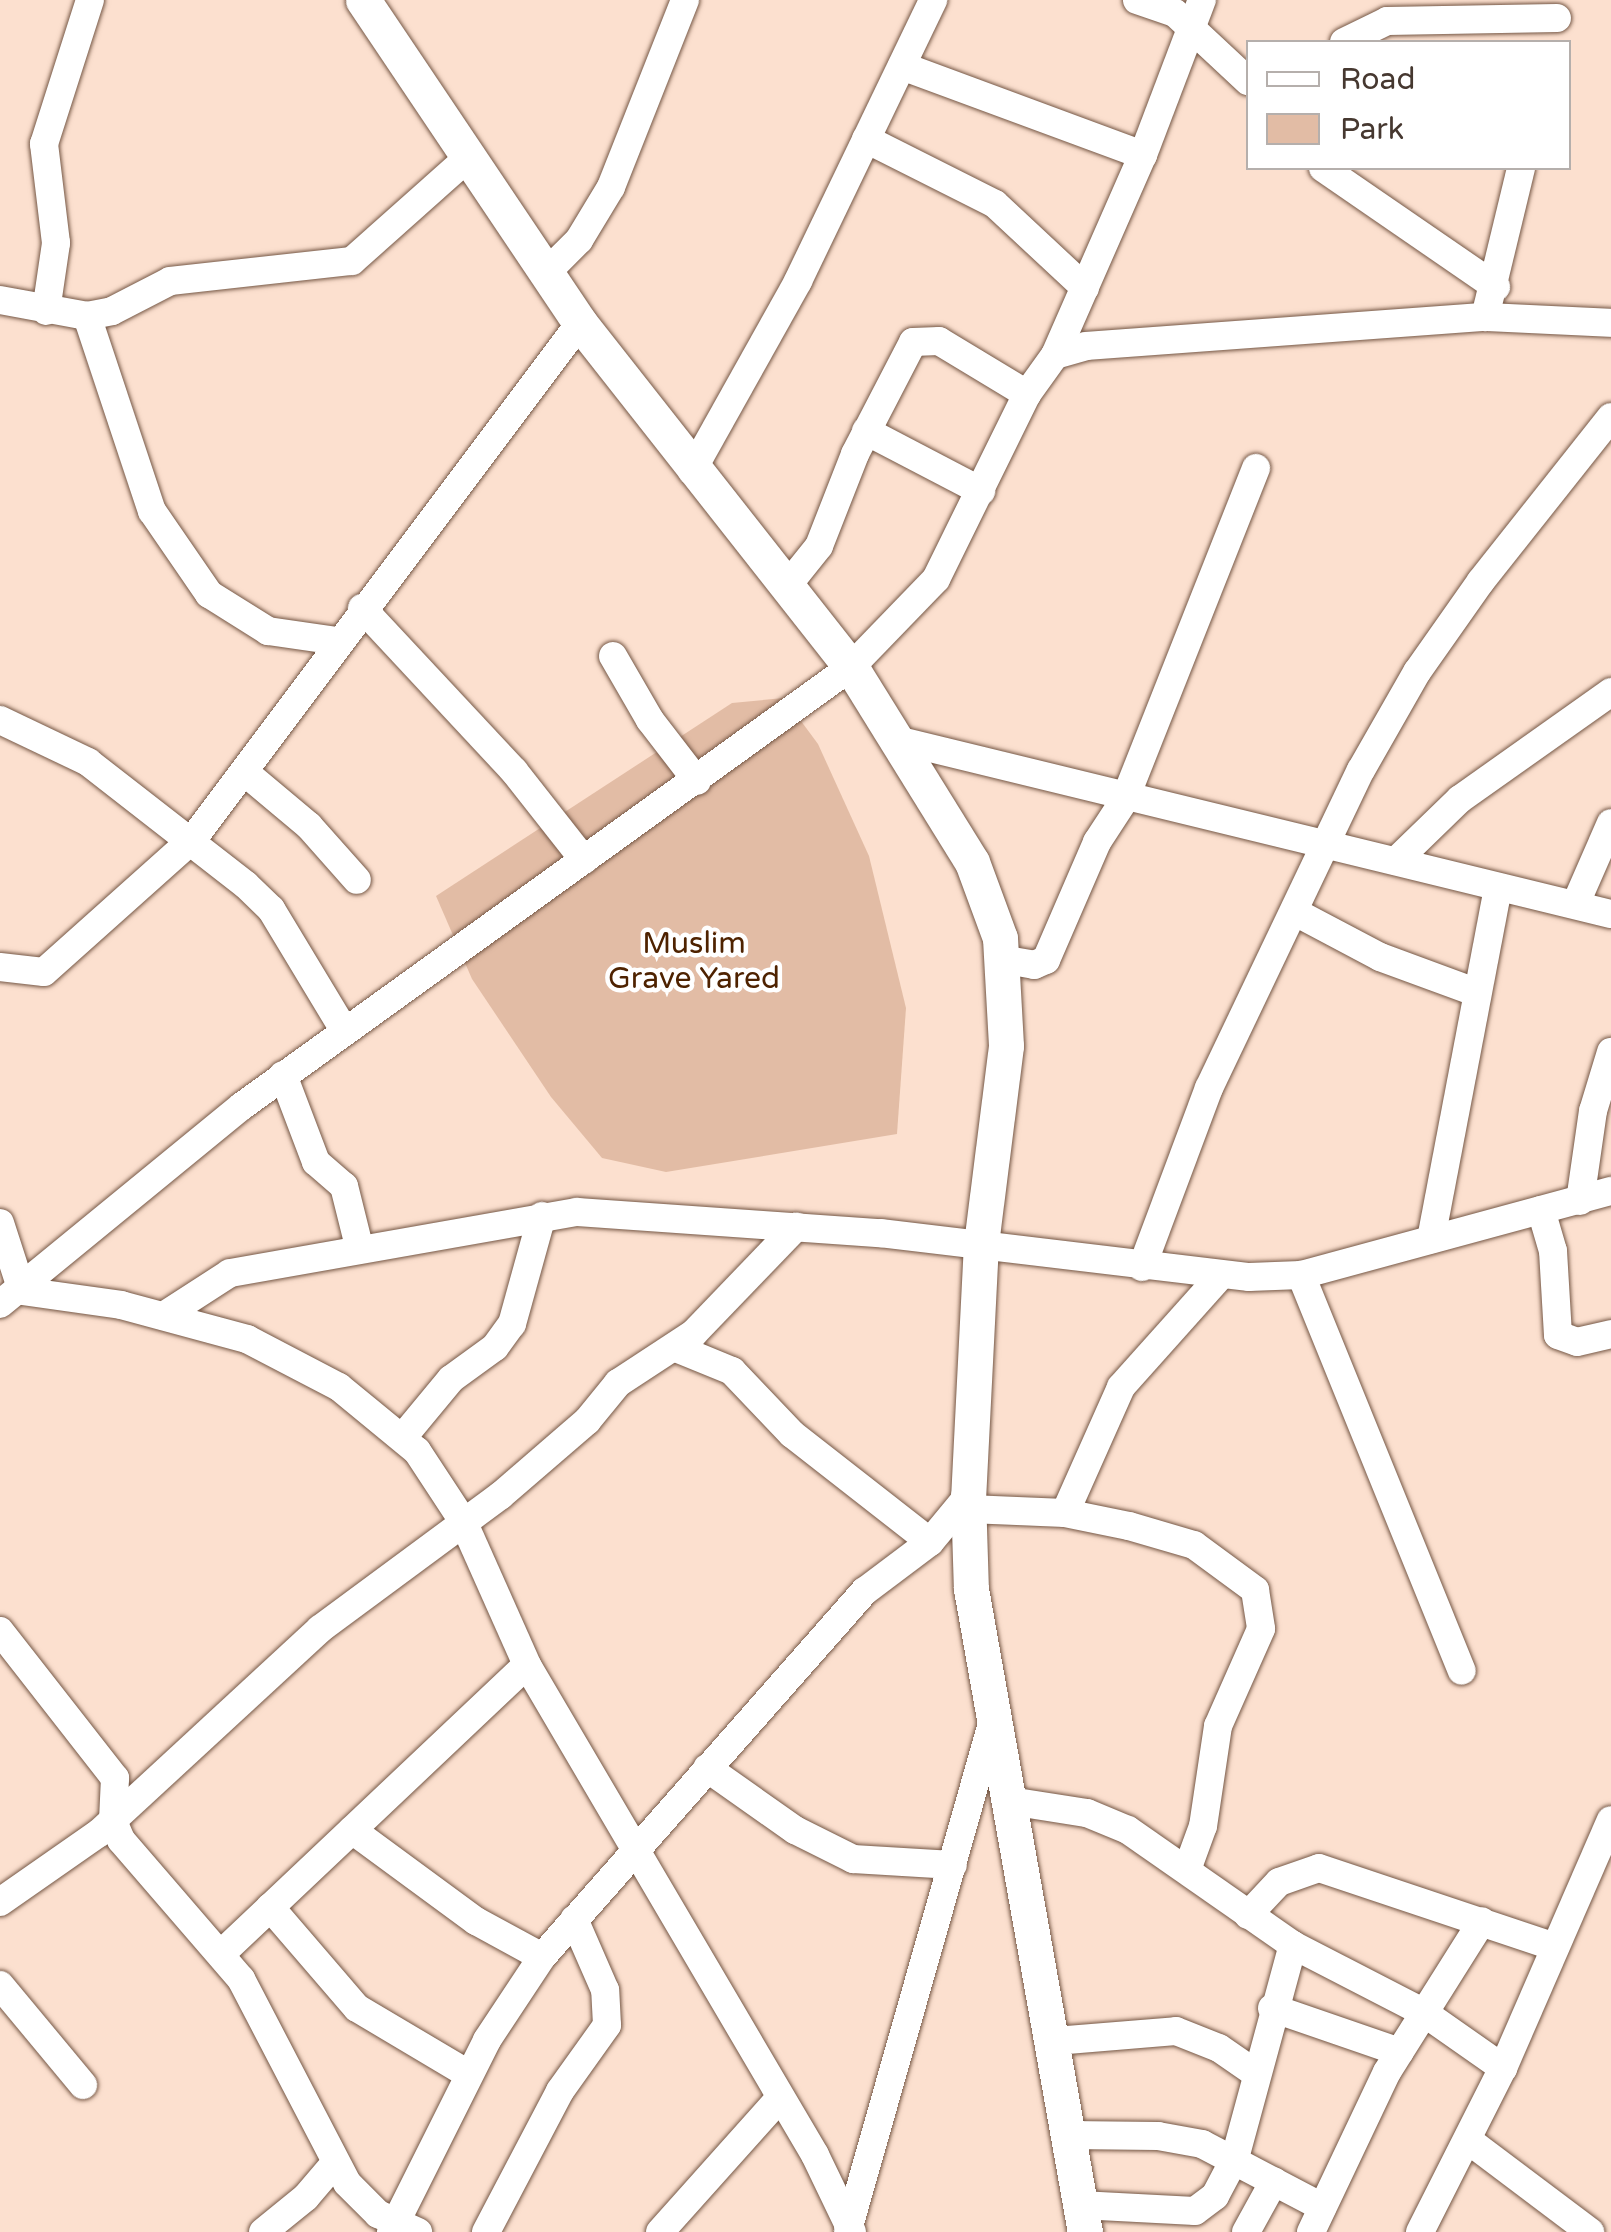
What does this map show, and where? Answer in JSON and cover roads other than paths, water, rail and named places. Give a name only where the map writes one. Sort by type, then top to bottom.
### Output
[{"type":"main road","points":[[363,0],[471,155],[580,323],[692,471],[850,667],[972,862],[1001,959],[1006,1046],[981,1243],[968,1502],[971,1589],[991,1727],[1010,1801],[1055,2041],[1083,2219]]},
{"type":"street","points":[[46,311],[56,243],[44,144],[90,0]]},
{"type":"street","points":[[548,271],[579,240],[611,187],[685,0]]},
{"type":"street","points":[[692,471],[744,386],[933,0]]},
{"type":"street","points":[[1137,0],[1176,13],[1246,77]]},
{"type":"street","points":[[11,1298],[39,1270],[283,1075],[698,781],[850,667],[936,578],[1027,394],[1055,355],[1143,156],[1194,32],[1202,0]]},
{"type":"street","points":[[1348,40],[1387,22],[1556,20]]},
{"type":"street","points":[[902,66],[1143,156]]},
{"type":"street","points":[[866,139],[995,204],[1085,288]]},
{"type":"street","points":[[0,300],[87,316],[112,312],[170,280],[352,261],[471,155]]},
{"type":"street","points":[[1326,170],[1496,286]]},
{"type":"street","points":[[1484,317],[1496,286],[1521,170]]},
{"type":"street","points":[[87,316],[152,511],[209,594],[268,632],[337,641]]},
{"type":"street","points":[[1055,355],[1086,346],[1484,317],[1611,323]]},
{"type":"street","points":[[0,968],[44,972],[194,839],[247,774],[337,641],[580,323]]},
{"type":"street","points":[[787,586],[836,514],[866,431],[913,342],[927,338],[1027,394]]},
{"type":"street","points":[[1142,1266],[1208,1088],[1417,672],[1611,416]]},
{"type":"street","points":[[866,431],[981,491]]},
{"type":"street","points":[[1001,959],[1034,966],[1046,960],[1097,842],[1126,800],[1256,468]]},
{"type":"street","points":[[362,608],[514,771],[584,860]]},
{"type":"street","points":[[614,656],[650,720],[698,781]]},
{"type":"street","points":[[1396,862],[1460,800],[1608,700]]},
{"type":"street","points":[[0,720],[72,752],[194,839],[271,910],[344,1030]]},
{"type":"street","points":[[897,740],[1325,849],[1396,862],[1611,914]]},
{"type":"street","points":[[247,774],[357,880]]},
{"type":"street","points":[[1576,903],[1611,823]]},
{"type":"street","points":[[1431,1238],[1498,887]]},
{"type":"street","points":[[1294,912],[1380,957],[1475,992]]},
{"type":"street","points":[[1580,1201],[1590,1126],[1611,1052]]},
{"type":"street","points":[[283,1075],[316,1162],[344,1186],[360,1246]]},
{"type":"street","points":[[165,1315],[230,1272],[542,1216],[630,1212],[981,1243],[1221,1275],[1301,1275],[1611,1191]]},
{"type":"street","points":[[1541,1210],[1553,1251],[1558,1335],[1577,1342],[1611,1334]]},
{"type":"street","points":[[402,1437],[451,1379],[495,1347],[512,1324],[542,1216]]},
{"type":"street","points":[[0,1223],[11,1298]]},
{"type":"street","points":[[0,1902],[113,1821],[320,1630],[463,1522],[587,1421],[618,1383],[676,1348],[796,1228]]},
{"type":"street","points":[[1064,1513],[1121,1387],[1221,1275]]},
{"type":"street","points":[[1301,1275],[1462,1671]]},
{"type":"street","points":[[11,1298],[165,1315],[282,1356],[338,1387],[402,1437],[463,1522],[527,1665],[780,2098],[850,2229]]},
{"type":"street","points":[[676,1348],[732,1371],[792,1434],[930,1542]]},
{"type":"street","points":[[0,1631],[115,1778],[113,1821],[122,1840],[222,1953],[272,2030],[335,2163],[365,2204],[401,2229],[468,2074],[542,1956],[634,1846],[865,1591],[930,1542],[968,1502],[1064,1513],[1194,1545],[1232,1567],[1255,1590],[1262,1608],[1261,1629],[1218,1726],[1203,1826],[1188,1867]]},
{"type":"street","points":[[222,1953],[527,1665]]},
{"type":"street","points":[[850,2229],[991,1727]]},
{"type":"street","points":[[707,1768],[795,1830],[854,1859],[954,1865]]},
{"type":"street","points":[[1010,1801],[1086,1813],[1188,1867],[1293,1946],[1423,2012],[1502,2068]]},
{"type":"street","points":[[1420,2232],[1502,2068],[1611,1820]]},
{"type":"street","points":[[352,1830],[476,1922],[542,1956]]},
{"type":"street","points":[[1248,1915],[1279,1882],[1320,1868],[1555,1947]]},
{"type":"street","points":[[270,1907],[357,2008],[468,2074]]},
{"type":"street","points":[[486,2232],[560,2091],[606,2024],[605,1990],[574,1919]]},
{"type":"street","points":[[1070,2135],[1158,2136],[1235,2158],[1274,2181],[1316,2220],[1400,2052],[1482,1921]]},
{"type":"street","points":[[1083,2219],[1195,2211],[1215,2196],[1235,2158],[1272,2008],[1293,1946]]},
{"type":"street","points":[[0,1985],[82,2085]]},
{"type":"street","points":[[1272,2008],[1400,2052]]},
{"type":"street","points":[[1055,2041],[1176,2031],[1219,2048],[1255,2073]]},
{"type":"street","points":[[660,2232],[780,2098]]},
{"type":"street","points":[[1468,2140],[1590,2232]]},
{"type":"street","points":[[263,2232],[306,2198],[335,2163]]},
{"type":"street","points":[[1246,2232],[1274,2181]]},
{"type":"park label","name":"Muslim Grave Yared","points":[[694,961]]}]
